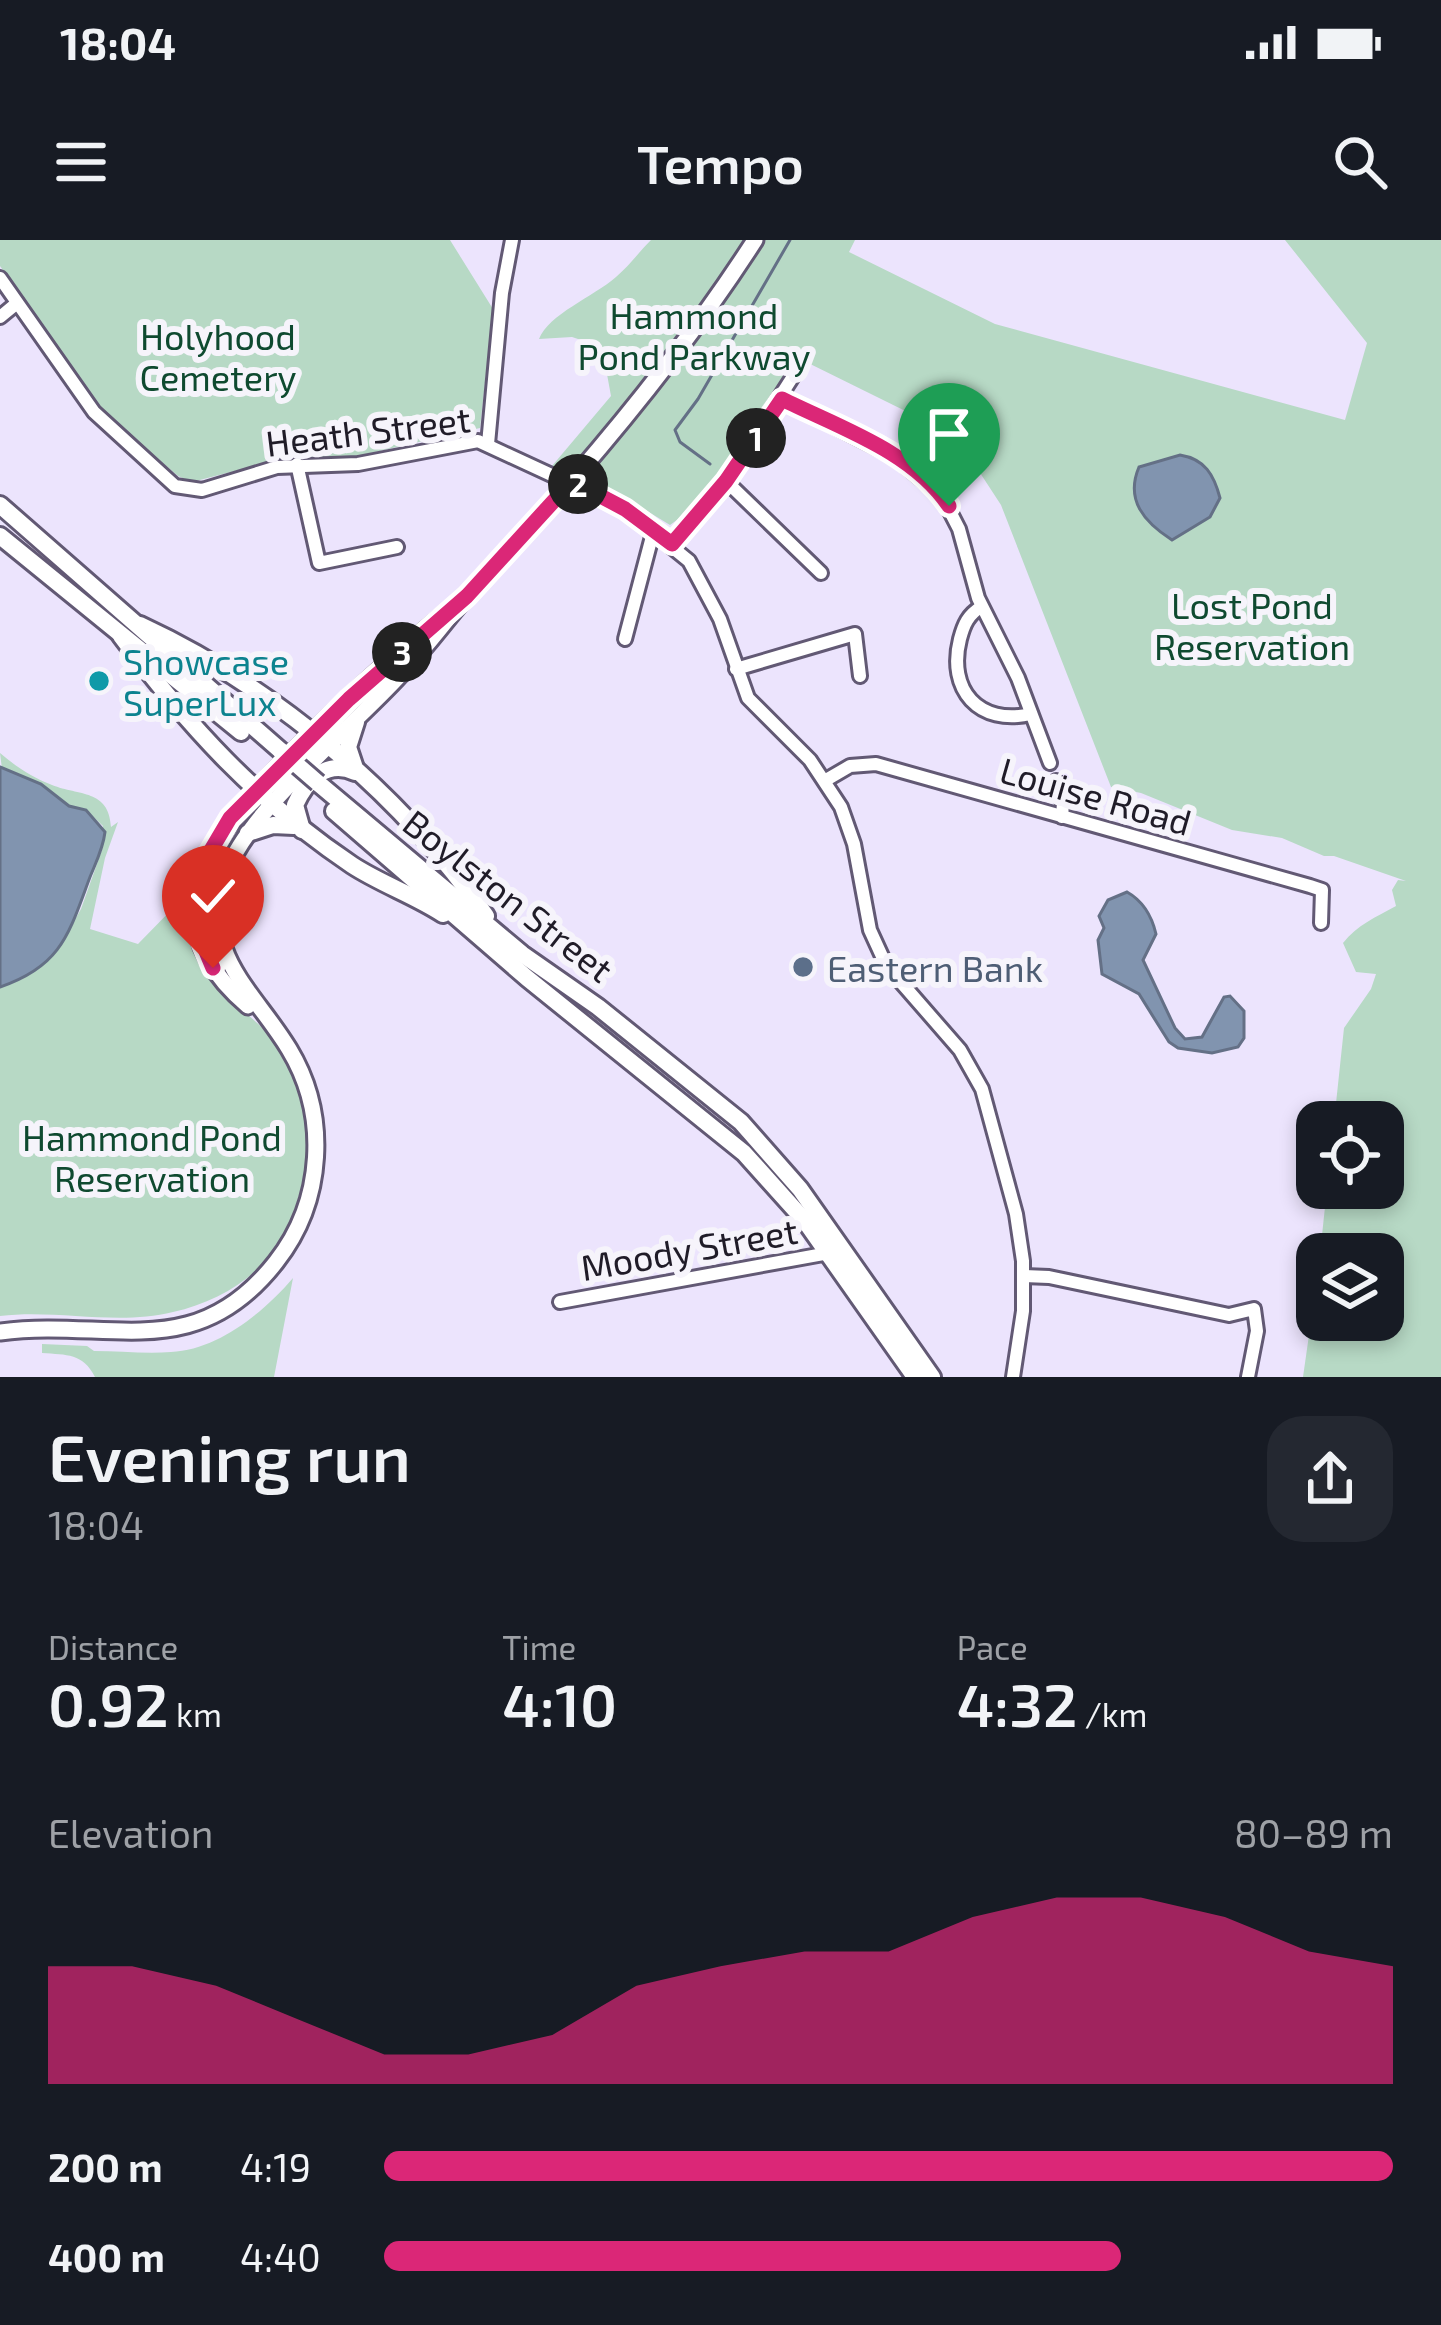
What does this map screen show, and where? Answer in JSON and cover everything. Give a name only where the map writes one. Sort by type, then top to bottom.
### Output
[{"type":"highway","name":"Boylston Street","points":[[0,505],[140,625],[277,755],[735,1144],[776,1186],[829,1253],[915,1377]]},
{"type":"highway","name":"Boylston Street","points":[[0,536],[277,755]]},
{"type":"highway","points":[[140,625],[207,658],[331,747],[448,864],[497,942]]},
{"type":"highway","points":[[121,636],[164,694],[271,806],[364,872],[497,942]]},
{"type":"highway","points":[[356,722],[348,747],[361,776]]},
{"type":"highway","points":[[300,828],[296,801],[319,774],[337,766],[361,776]]},
{"type":"highway","points":[[248,833],[273,825],[300,828]]},
{"type":"highway","name":"Boylston Street","points":[[497,942],[694,1081],[748,1129],[800,1189],[932,1377]]},
{"type":"main road","points":[[0,1331],[167,1331],[221,1310],[266,1274],[284,1251],[303,1215],[316,1150],[314,1120],[303,1078],[225,955],[220,929],[225,878],[248,833],[271,806],[436,636],[572,481],[689,337],[755,240]]},
{"type":"main road","points":[[273,1027],[213,968],[200,937],[195,907],[198,878],[209,850],[254,791],[313,732],[467,596]]},
{"type":"street","points":[[488,444],[502,293],[512,240]]},
{"type":"street","name":"Heath Street","points":[[0,278],[94,412],[175,486],[202,490],[297,464],[358,464],[468,442],[488,444],[572,481],[672,544],[706,589],[753,704],[826,780],[850,830],[864,906],[880,953],[903,989],[960,1050],[986,1098],[1016,1214],[1024,1276],[1024,1311],[1013,1377]]},
{"type":"street","points":[[0,317],[16,303]]},
{"type":"street","points":[[672,544],[726,481],[799,367]]},
{"type":"street","points":[[782,399],[895,457],[934,487],[959,529],[981,607],[1012,665],[1050,763]]},
{"type":"street","points":[[297,464],[319,562],[397,547]]},
{"type":"street","points":[[726,481],[821,573]]},
{"type":"street","points":[[625,639],[654,529]]},
{"type":"street","points":[[981,607],[962,631],[955,667],[961,688],[986,710],[1009,716],[1031,714]]},
{"type":"street","points":[[737,671],[855,634],[860,676]]},
{"type":"street","name":"Louise Road","points":[[826,780],[850,766],[876,764],[1322,890],[1321,923]]},
{"type":"street","points":[[1057,781],[1062,817]]},
{"type":"street","name":"Moody Street","points":[[560,1302],[829,1253]]},
{"type":"street","points":[[1024,1276],[1049,1276],[1229,1315],[1254,1309],[1258,1331],[1248,1377]]},
{"type":"green space","name":"Holyhood Cemetery","points":[[0,240],[450,240],[493,309],[480,428],[349,458],[293,456],[192,482],[178,476],[105,414],[0,266]]},
{"type":"green space","points":[[651,240],[855,240],[849,252],[995,324],[1345,420],[1367,343],[1285,240],[1441,240],[1441,1377],[1303,1377],[1308,1341],[1404,1341],[1404,1233],[1322,1233],[1325,1209],[1404,1209],[1404,1101],[1336,1101],[1344,1028],[1376,974],[1356,972],[1343,943],[1361,926],[1396,906],[1392,890],[1398,880],[1406,881],[1282,838],[1232,830],[1141,793],[1111,787],[1001,505],[956,436],[794,356],[724,470],[670,525],[575,467],[552,466],[611,396],[602,347],[572,337],[539,339],[562,314],[616,277]]},
{"type":"green space","name":"Hammond Pond Reservation","points":[[0,753],[38,779],[99,800],[111,827],[118,822],[90,929],[138,944],[180,901],[187,871],[194,873],[192,904],[220,980],[232,999],[272,1038],[297,1083],[304,1107],[307,1155],[287,1228],[254,1272],[225,1293],[191,1307],[130,1318],[0,1316],[0,987],[22,979],[65,937],[81,909],[103,847],[103,826],[86,810],[69,806],[27,777],[2,769]]},
{"type":"green space","name":"Hammond Pond Reservation","points":[[293,1278],[274,1377],[95,1377],[80,1359],[42,1353],[42,1344],[87,1346],[94,1351],[189,1350],[239,1327]]},
{"type":"water","points":[[1180,455],[1207,469],[1220,498],[1210,517],[1172,540],[1140,509],[1135,479],[1139,467]]},
{"type":"water","points":[[0,767],[41,784],[69,806],[86,810],[105,832],[76,915],[60,945],[37,969],[0,987]]},
{"type":"water","points":[[1127,892],[1142,905],[1154,928],[1156,934],[1143,960],[1175,1028],[1185,1039],[1202,1037],[1224,997],[1230,996],[1244,1011],[1244,1038],[1238,1047],[1212,1053],[1178,1048],[1169,1042],[1139,994],[1102,974],[1098,940],[1104,928],[1099,916],[1108,900]]},
{"type":"waterway","points":[[710,464],[680,442],[675,430],[698,399],[790,240]]},
{"type":"place","name":"Showcase SuperLux","points":[[99,681]]},
{"type":"place","name":"Eastern Bank","points":[[803,967]]},
{"type":"route","points":[[213,968],[196,922],[196,892],[204,862],[230,818],[349,699],[467,596],[572,481],[625,509],[672,544],[726,481],[782,399],[895,457],[934,487],[949,506]]},
{"type":"park label","name":"Hammond Pond Parkway","points":[[694,334]]},
{"type":"park label","name":"Lost Pond Reservation","points":[[1252,624]]}]
